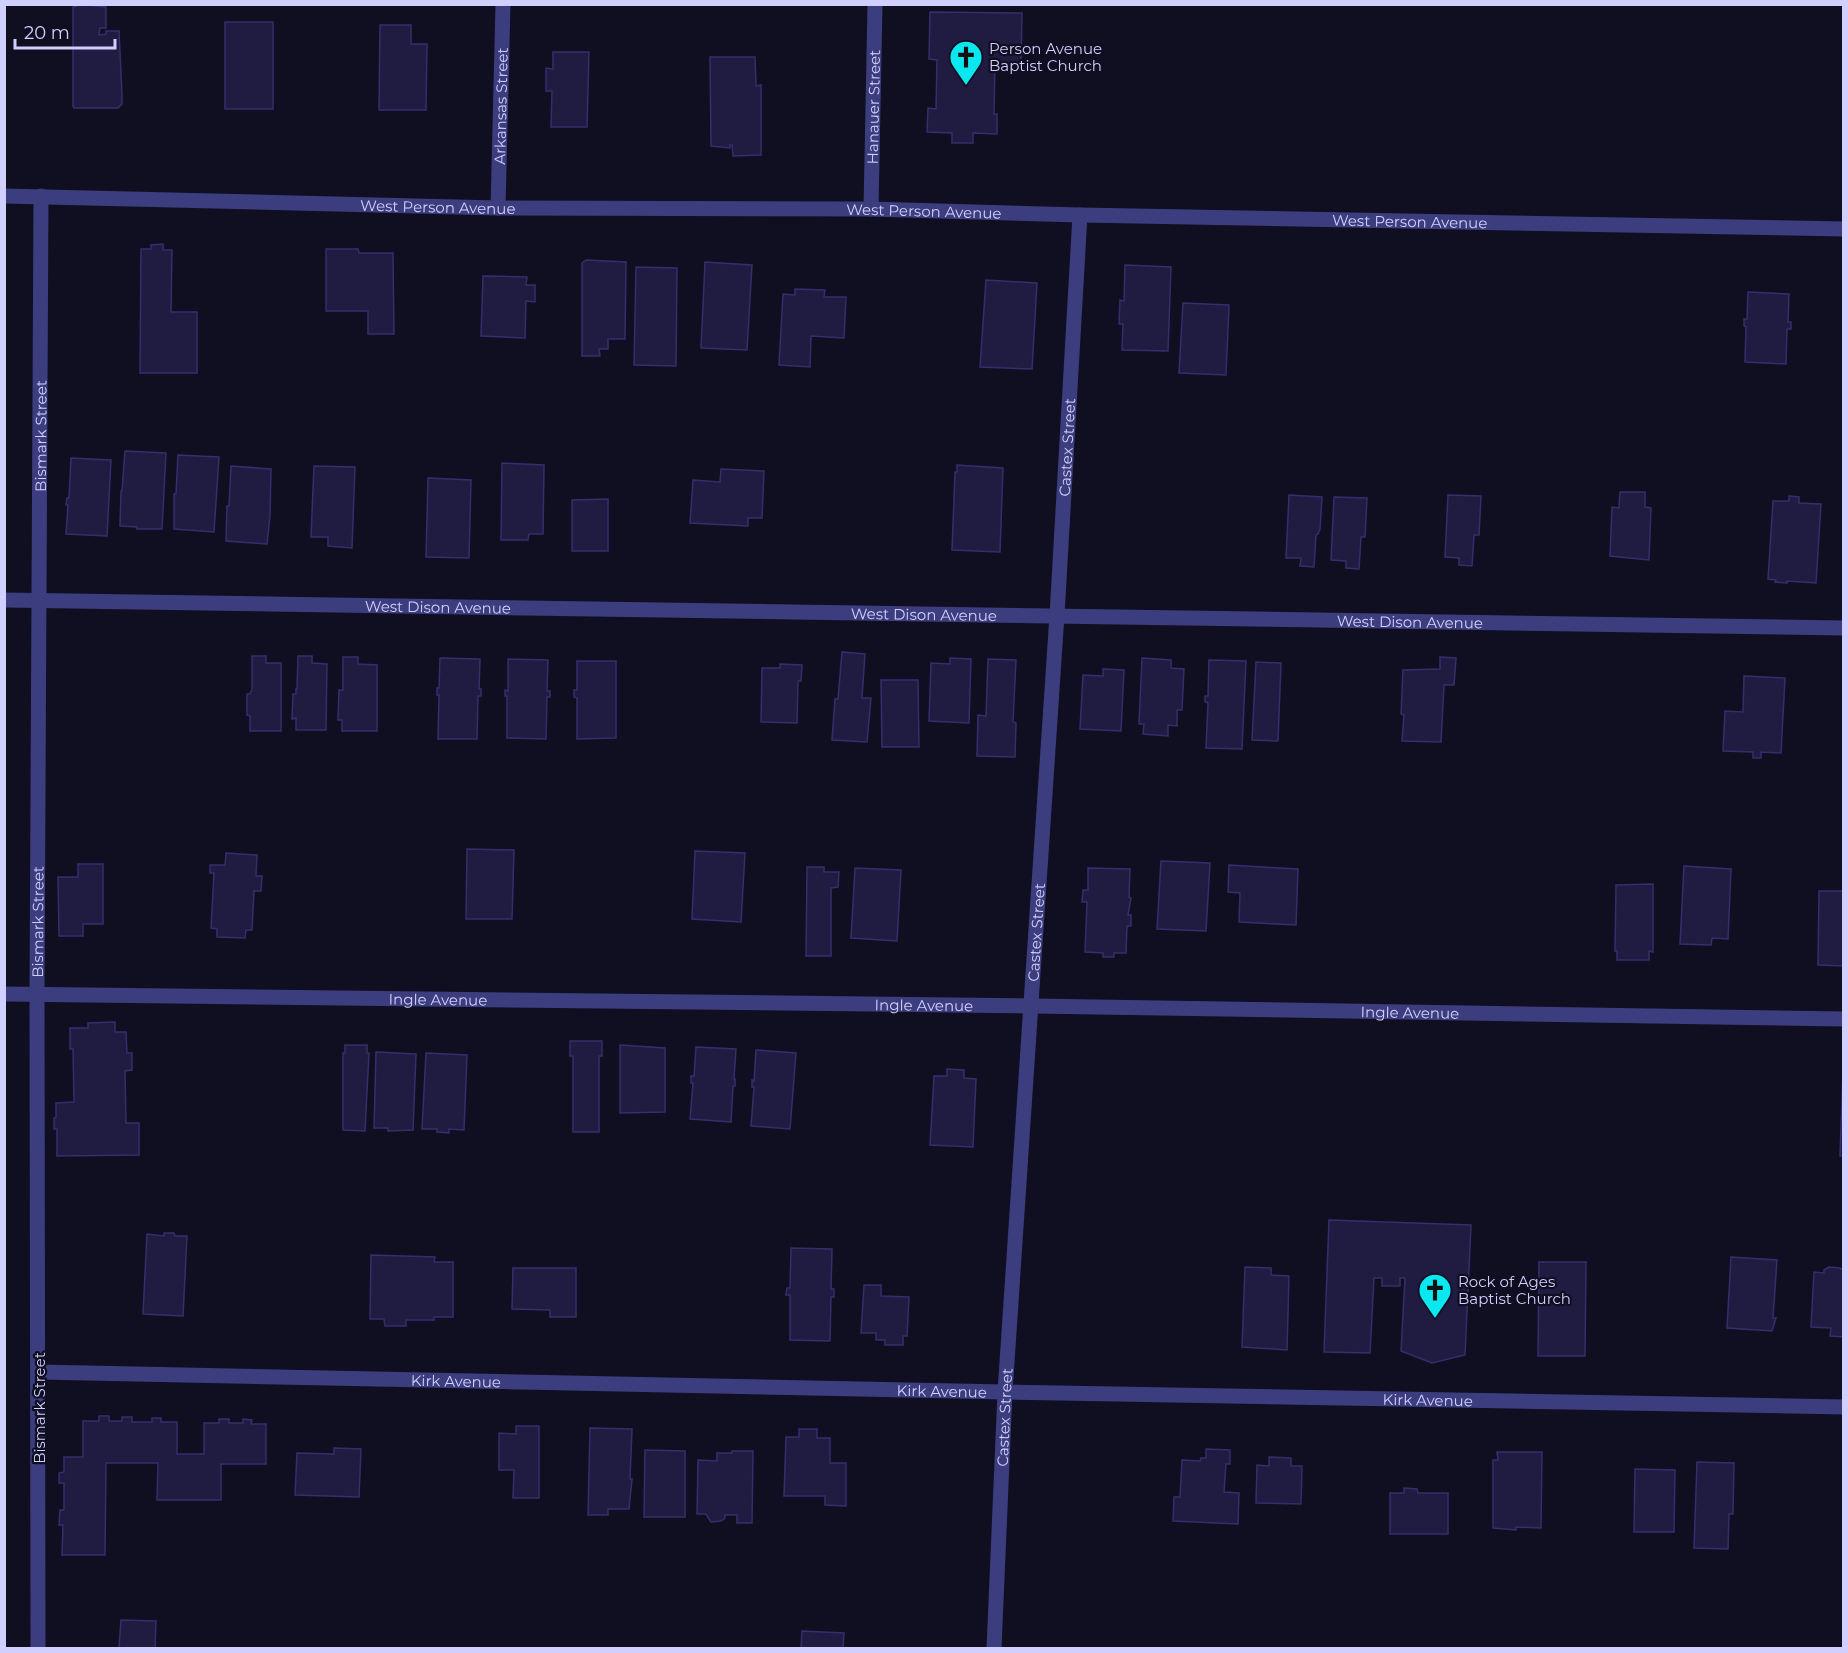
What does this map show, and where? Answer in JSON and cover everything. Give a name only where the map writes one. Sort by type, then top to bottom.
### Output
[{"type":"street","name":"Arkansas Street","points":[[498,208],[503,4]]},
{"type":"street","name":"Hanauer Street","points":[[871,209],[875,4]]},
{"type":"street","name":"West Person Avenue","points":[[4,196],[498,208],[871,209],[1844,229]]},
{"type":"street","name":"Bismark Street","points":[[39,1648],[37,993],[41,600],[41,196]]},
{"type":"street","name":"Castex Street","points":[[994,1648],[1005,1392],[1057,615],[1080,215]]},
{"type":"street","name":"West Dison Avenue","points":[[4,600],[1844,628]]},
{"type":"street","name":"Ingle Avenue","points":[[4,994],[1032,1006],[1844,1019]]},
{"type":"street","name":"Kirk Avenue","points":[[39,1372],[1844,1407]]},
{"type":"building","points":[[77,4],[106,7],[106,28],[100,28],[99,35],[106,34],[106,31],[119,31],[122,104],[118,108],[74,108],[73,106],[73,7]]},
{"type":"building","name":"Person Avenue Baptist Church","points":[[930,12],[1022,13],[1021,63],[995,62],[994,114],[997,114],[997,134],[973,133],[973,143],[952,143],[952,133],[927,132],[928,108],[936,109],[937,60],[929,59]]},
{"type":"building","points":[[225,22],[273,22],[273,109],[225,109]]},
{"type":"building","points":[[380,25],[411,25],[411,44],[427,44],[426,110],[379,110]]},
{"type":"building","points":[[553,52],[589,52],[587,127],[551,127],[552,91],[546,91],[546,68],[553,69]]},
{"type":"building","points":[[710,57],[755,57],[756,86],[761,85],[761,155],[733,156],[732,145],[730,148],[711,146]]},
{"type":"building","points":[[163,244],[163,250],[172,250],[171,312],[197,312],[197,373],[140,373],[141,249],[151,249],[151,245]]},
{"type":"building","points":[[326,249],[358,249],[359,253],[393,253],[394,334],[368,334],[368,311],[326,311]]},
{"type":"building","points":[[586,260],[626,262],[625,339],[608,339],[608,349],[599,349],[600,356],[582,356],[582,263]]},
{"type":"building","points":[[705,262],[752,265],[747,350],[701,348]]},
{"type":"building","points":[[1125,265],[1171,267],[1168,351],[1122,350],[1123,324],[1119,324],[1120,300],[1124,301]]},
{"type":"building","points":[[636,267],[677,268],[676,366],[634,365]]},
{"type":"building","points":[[483,276],[527,277],[526,285],[535,285],[535,302],[526,301],[525,338],[481,336]]},
{"type":"building","points":[[986,280],[1037,283],[1032,369],[980,367]]},
{"type":"building","points":[[795,289],[825,290],[824,297],[846,297],[844,338],[811,336],[810,367],[779,365],[783,294],[795,295]]},
{"type":"building","points":[[1748,292],[1789,294],[1788,322],[1791,322],[1791,329],[1787,329],[1786,364],[1745,362],[1746,327],[1744,319],[1747,319]]},
{"type":"building","points":[[1183,303],[1229,305],[1226,375],[1179,373]]},
{"type":"building","points":[[125,451],[166,453],[162,529],[120,526]]},
{"type":"building","points":[[178,455],[219,457],[214,532],[174,529],[174,494],[176,494]]},
{"type":"building","points":[[71,458],[111,460],[107,536],[66,534],[68,505],[66,505],[67,498],[69,498]]},
{"type":"building","points":[[502,463],[544,465],[543,534],[529,534],[528,540],[501,540]]},
{"type":"building","points":[[957,465],[1003,468],[1000,552],[952,550]]},
{"type":"building","points":[[231,466],[271,469],[267,544],[226,541]]},
{"type":"building","points":[[314,466],[355,467],[352,548],[328,546],[328,537],[311,537]]},
{"type":"building","points":[[721,469],[764,471],[762,518],[748,518],[748,526],[690,523],[693,480],[720,482]]},
{"type":"building","points":[[428,478],[471,480],[469,558],[426,557]]},
{"type":"building","points":[[1620,492],[1645,492],[1645,507],[1651,508],[1649,560],[1610,556],[1612,507],[1619,508]]},
{"type":"building","points":[[1289,495],[1322,497],[1314,567],[1300,566],[1301,558],[1286,558]]},
{"type":"building","points":[[1448,495],[1481,496],[1479,535],[1474,535],[1472,566],[1459,565],[1459,558],[1445,557]]},
{"type":"building","points":[[1789,496],[1799,497],[1799,503],[1821,504],[1816,583],[1775,582],[1776,580],[1768,579],[1773,501],[1789,501]]},
{"type":"building","points":[[1334,497],[1367,498],[1365,537],[1361,537],[1359,569],[1346,568],[1346,561],[1331,560]]},
{"type":"building","points":[[608,499],[608,551],[572,551],[572,500]]},
{"type":"building","points":[[842,652],[865,654],[862,698],[871,698],[867,742],[832,740]]},
{"type":"building","points":[[252,656],[266,656],[266,663],[281,663],[281,731],[250,731],[247,694],[250,694],[252,689]]},
{"type":"building","points":[[298,656],[312,656],[312,663],[327,664],[326,730],[296,730],[296,718],[292,719],[293,694],[296,694],[297,689]]},
{"type":"building","points":[[343,657],[358,657],[358,664],[377,665],[377,731],[342,731],[342,720],[338,720],[339,690],[343,690]]},
{"type":"building","points":[[1440,657],[1456,658],[1454,685],[1444,685],[1441,742],[1402,741],[1403,670],[1440,669]]},
{"type":"building","points":[[440,658],[480,659],[479,689],[481,689],[481,696],[478,696],[477,739],[438,739],[439,695],[437,695],[437,688],[439,688]]},
{"type":"building","points":[[950,658],[971,659],[969,723],[929,721],[931,663],[950,664]]},
{"type":"building","points":[[1142,658],[1171,660],[1171,668],[1184,669],[1182,710],[1177,710],[1177,726],[1168,725],[1168,736],[1143,734],[1144,724],[1139,724]]},
{"type":"building","points":[[508,659],[548,660],[547,691],[550,691],[550,697],[547,697],[546,739],[507,738],[505,690],[508,691]]},
{"type":"building","points":[[988,659],[1016,660],[1013,722],[1016,723],[1015,757],[977,756],[978,715],[986,716]]},
{"type":"building","points":[[1209,660],[1246,661],[1242,749],[1206,748],[1208,703],[1205,702],[1205,696],[1208,696]]},
{"type":"building","points":[[577,661],[616,661],[616,738],[577,739],[577,698],[574,697],[574,690],[577,690]]},
{"type":"building","points":[[1256,662],[1281,663],[1278,741],[1252,740]]},
{"type":"building","points":[[780,664],[802,665],[801,681],[798,681],[797,723],[761,722],[762,668],[780,668]]},
{"type":"building","points":[[1103,669],[1124,670],[1121,731],[1080,729],[1083,675],[1103,676]]},
{"type":"building","points":[[1744,676],[1785,678],[1781,753],[1761,752],[1761,758],[1753,758],[1753,752],[1723,751],[1725,711],[1743,712]]},
{"type":"building","points":[[881,680],[918,680],[919,747],[882,747]]},
{"type":"building","points":[[467,849],[514,850],[512,919],[466,919]]},
{"type":"building","points":[[695,851],[745,853],[741,922],[692,919]]},
{"type":"building","points":[[226,853],[257,855],[256,876],[262,876],[261,891],[254,891],[252,930],[246,930],[245,938],[217,937],[217,929],[211,928],[214,873],[210,873],[210,865],[225,865]]},
{"type":"building","points":[[1161,861],[1210,863],[1206,931],[1157,929]]},
{"type":"building","points":[[78,864],[103,864],[103,924],[83,924],[83,936],[59,936],[58,877],[78,877]]},
{"type":"building","points":[[1229,865],[1298,869],[1296,925],[1239,922],[1240,893],[1228,892]]},
{"type":"building","points":[[1684,866],[1731,869],[1728,939],[1712,938],[1711,945],[1680,944]]},
{"type":"building","points":[[807,867],[824,867],[824,872],[839,872],[838,887],[831,888],[831,956],[806,956]]},
{"type":"building","points":[[855,868],[901,870],[897,941],[851,938]]},
{"type":"building","points":[[1088,868],[1130,869],[1129,897],[1131,898],[1128,915],[1131,915],[1131,926],[1127,926],[1126,953],[1114,953],[1114,957],[1103,957],[1103,953],[1085,952],[1087,902],[1082,902],[1083,890],[1088,890]]},
{"type":"building","points":[[1653,884],[1653,952],[1649,951],[1649,960],[1617,960],[1617,951],[1615,951],[1616,885]]},
{"type":"building","points":[[1819,891],[1844,891],[1844,966],[1818,965]]},
{"type":"building","points":[[115,1022],[115,1032],[126,1032],[127,1053],[132,1053],[132,1070],[125,1071],[126,1123],[139,1123],[139,1155],[57,1156],[57,1129],[54,1129],[56,1103],[74,1102],[73,1049],[70,1049],[70,1028],[88,1028],[88,1023]]},
{"type":"building","points":[[570,1041],[602,1041],[602,1056],[599,1056],[599,1132],[573,1132],[573,1056],[570,1056]]},
{"type":"building","points":[[345,1045],[367,1045],[367,1053],[369,1053],[365,1131],[343,1130],[343,1053],[345,1053]]},
{"type":"building","points":[[620,1045],[665,1048],[665,1112],[620,1113]]},
{"type":"building","points":[[696,1047],[736,1049],[731,1122],[690,1119],[693,1083],[691,1083],[691,1076],[694,1076]]},
{"type":"building","points":[[756,1050],[796,1053],[790,1129],[751,1126],[754,1087],[752,1087],[752,1080],[754,1081]]},
{"type":"building","points":[[376,1052],[416,1054],[413,1130],[388,1131],[388,1128],[374,1128]]},
{"type":"building","points":[[426,1053],[467,1055],[464,1130],[449,1129],[449,1133],[437,1132],[437,1129],[422,1129]]},
{"type":"building","points":[[947,1069],[964,1070],[964,1078],[976,1079],[973,1147],[930,1145],[934,1076],[947,1076]]},
{"type":"building","points":[[1843,1071],[1844,1156],[1840,1156]]},
{"type":"building","name":"Rock of Ages Baptist Church","points":[[1329,1220],[1471,1225],[1465,1355],[1432,1363],[1401,1351],[1405,1278],[1400,1278],[1400,1286],[1382,1286],[1382,1278],[1374,1278],[1370,1353],[1324,1352]]},
{"type":"building","points":[[164,1233],[187,1236],[183,1316],[143,1314],[147,1234],[164,1236]]},
{"type":"building","points":[[791,1248],[832,1249],[831,1289],[834,1289],[834,1297],[831,1297],[830,1341],[790,1340],[790,1295],[786,1295],[787,1288],[790,1288]]},
{"type":"building","points":[[371,1255],[435,1257],[434,1262],[453,1262],[453,1317],[406,1320],[406,1326],[385,1326],[384,1319],[370,1319]]},
{"type":"building","points":[[1731,1257],[1777,1260],[1773,1318],[1776,1318],[1772,1331],[1727,1328]]},
{"type":"building","points":[[1539,1262],[1586,1262],[1585,1356],[1538,1356]]},
{"type":"building","points":[[1245,1267],[1271,1268],[1271,1275],[1289,1276],[1287,1350],[1242,1347]]},
{"type":"building","points":[[1829,1267],[1840,1268],[1844,1271],[1844,1337],[1830,1336],[1831,1328],[1811,1327],[1814,1272],[1824,1273],[1824,1270]]},
{"type":"building","points":[[513,1268],[576,1268],[576,1317],[550,1317],[550,1310],[512,1309]]},
{"type":"building","points":[[864,1285],[881,1285],[881,1296],[909,1297],[907,1336],[903,1336],[903,1345],[885,1345],[885,1340],[876,1340],[876,1333],[861,1333]]},
{"type":"building","points":[[99,1416],[109,1416],[109,1421],[122,1421],[122,1417],[132,1417],[132,1422],[152,1422],[152,1418],[161,1418],[161,1422],[177,1422],[177,1454],[204,1454],[204,1423],[219,1423],[219,1419],[229,1419],[229,1423],[243,1423],[243,1419],[252,1420],[251,1424],[266,1424],[266,1464],[221,1464],[221,1500],[157,1500],[158,1463],[106,1463],[105,1555],[62,1555],[63,1525],[59,1525],[60,1510],[64,1510],[64,1483],[59,1483],[59,1473],[64,1472],[64,1457],[83,1457],[83,1421],[99,1421]]},
{"type":"building","points":[[516,1426],[539,1426],[539,1498],[513,1498],[514,1470],[499,1470],[499,1433],[516,1434]]},
{"type":"building","points":[[590,1428],[632,1429],[630,1479],[632,1479],[629,1509],[608,1509],[608,1515],[588,1515]]},
{"type":"building","points":[[799,1429],[817,1429],[817,1438],[830,1438],[830,1463],[846,1463],[846,1506],[825,1505],[825,1496],[784,1496],[786,1437],[799,1437]]},
{"type":"building","points":[[334,1448],[361,1449],[359,1497],[295,1495],[297,1453],[334,1454]]},
{"type":"building","points":[[1206,1449],[1230,1450],[1230,1464],[1226,1464],[1224,1492],[1239,1493],[1238,1524],[1173,1521],[1174,1497],[1180,1497],[1182,1460],[1200,1461],[1201,1458],[1206,1458]]},
{"type":"building","points":[[645,1450],[685,1451],[685,1517],[644,1517]]},
{"type":"building","points":[[732,1451],[753,1451],[752,1523],[737,1523],[737,1515],[725,1515],[721,1521],[711,1522],[706,1514],[697,1514],[698,1460],[717,1461],[717,1453],[732,1453]]},
{"type":"building","points":[[1497,1452],[1542,1452],[1541,1528],[1516,1527],[1516,1530],[1493,1528],[1493,1460],[1498,1460]]},
{"type":"building","points":[[1269,1457],[1291,1458],[1291,1466],[1302,1466],[1301,1504],[1256,1503],[1257,1465],[1269,1466]]},
{"type":"building","points":[[1697,1462],[1734,1463],[1733,1514],[1729,1514],[1728,1549],[1694,1548]]},
{"type":"building","points":[[1635,1469],[1675,1470],[1674,1532],[1634,1532]]},
{"type":"building","points":[[1404,1488],[1417,1489],[1418,1493],[1448,1493],[1448,1534],[1390,1534],[1390,1493],[1404,1493]]},
{"type":"building","points":[[121,1620],[156,1621],[155,1648],[119,1648]]},
{"type":"building","points":[[802,1631],[844,1633],[843,1648],[801,1648]]},
{"type":"place","name":"Person Avenue Baptist Church","points":[[966,86]]},
{"type":"place","name":"Rock of Ages Baptist Church","points":[[1435,1319]]}]
